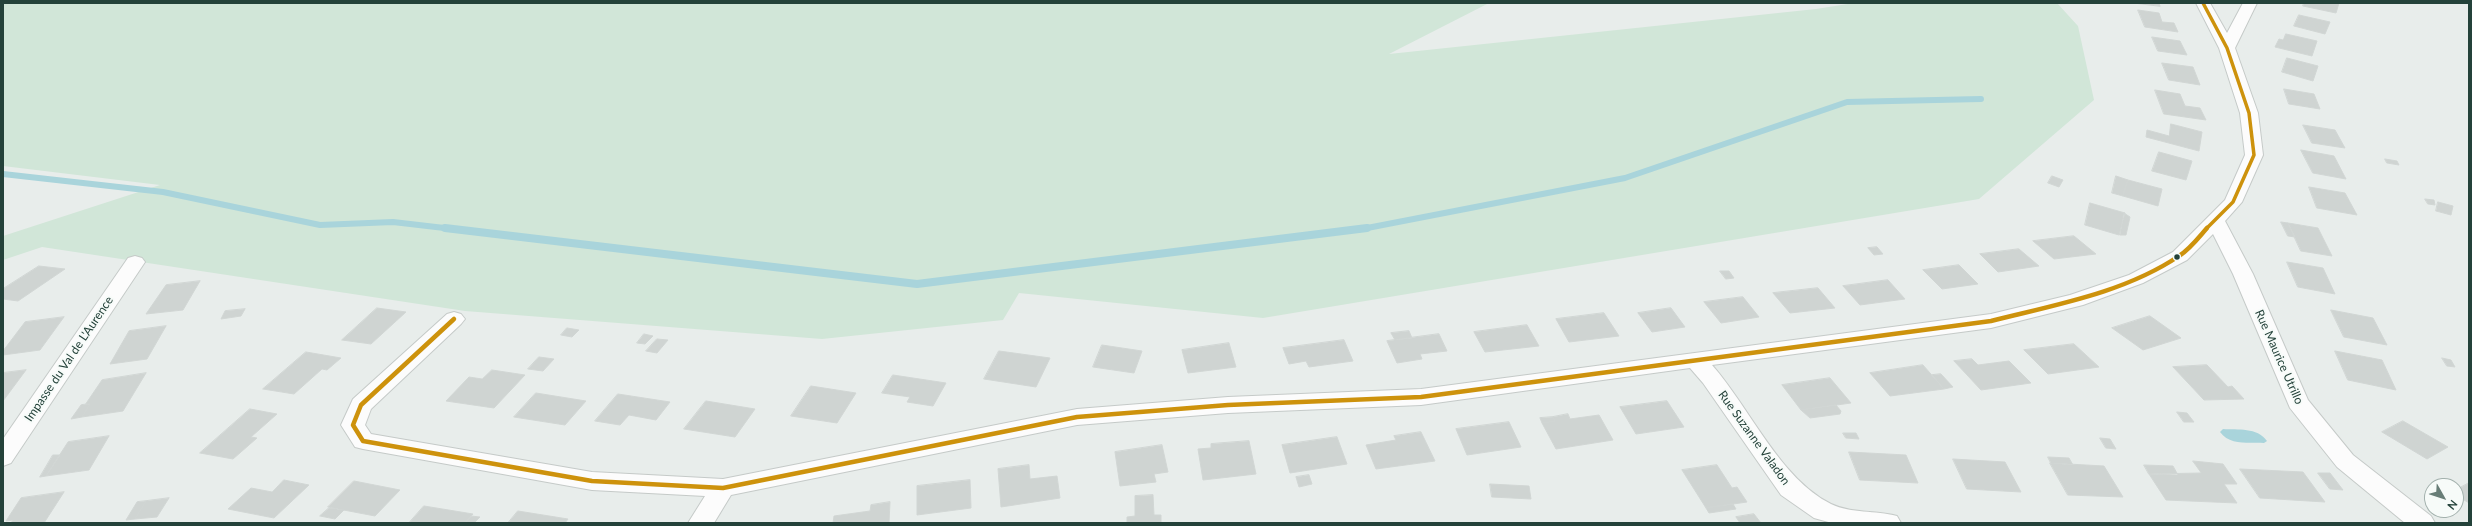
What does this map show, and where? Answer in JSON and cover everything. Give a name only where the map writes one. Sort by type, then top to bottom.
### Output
[{"type":"street","points":[[454,319],[361,405],[353,425],[363,440],[592,481],[723,488],[1077,417],[1228,405],[1421,397],[1991,321],[2076,300],[2136,279],[2180,256],[2233,202],[2254,155],[2249,114],[2227,48],[2203,3]]},
{"type":"street","points":[[2227,48],[2250,3]]},
{"type":"street","name":"Rue Maurice Utrillo","points":[[2216,221],[2243,274],[2298,403],[2345,461],[2422,523]]},
{"type":"street","name":"Impasse du Val de L'Aurence","points":[[3,457],[135,262]]},
{"type":"street","name":"Rue Suzanne Valadon","points":[[1696,361],[1711,378],[1790,489],[1823,511],[1858,521],[1888,523]]},
{"type":"street","points":[[700,523],[723,488]]},
{"type":"green space","points":[[3,3],[1489,3],[1389,54],[1816,9],[1854,3],[2057,3],[2078,26],[2094,100],[1979,199],[1263,318],[1019,293],[1003,320],[822,339],[465,311],[42,247],[3,260],[3,236],[160,185],[3,166]]},
{"type":"water","points":[[2223,429],[2253,431],[2258,433],[2267,441],[2264,443],[2246,443],[2234,441],[2224,436],[2220,432]]},
{"type":"building","points":[[2134,3],[2159,3],[2160,6]]},
{"type":"building","points":[[2304,3],[2339,3],[2336,13],[2303,6]]},
{"type":"building","points":[[2138,10],[2159,13],[2162,22],[2174,23],[2178,32],[2145,27]]},
{"type":"building","points":[[2299,15],[2330,22],[2325,34],[2294,26]]},
{"type":"building","points":[[2286,34],[2317,41],[2312,56],[2275,47],[2279,39],[2283,40]]},
{"type":"building","points":[[2152,37],[2180,41],[2187,55],[2158,51]]},
{"type":"building","points":[[2287,58],[2318,66],[2313,81],[2282,72]]},
{"type":"building","points":[[2162,63],[2193,67],[2200,85],[2169,80]]},
{"type":"building","points":[[2284,89],[2314,94],[2320,109],[2289,104]]},
{"type":"building","points":[[2155,90],[2180,94],[2185,106],[2200,108],[2206,120],[2164,114]]},
{"type":"building","points":[[2171,124],[2202,132],[2199,151],[2146,137],[2147,130],[2169,136]]},
{"type":"building","points":[[2303,125],[2335,130],[2345,148],[2312,143]]},
{"type":"building","points":[[2301,150],[2334,156],[2346,179],[2313,173]]},
{"type":"building","points":[[2159,152],[2192,161],[2186,180],[2152,171]]},
{"type":"building","points":[[2385,159],[2397,161],[2399,165],[2387,163]]},
{"type":"building","points":[[2052,176],[2063,180],[2059,187],[2048,183]]},
{"type":"building","points":[[2116,176],[2128,180],[2123,196],[2112,193]]},
{"type":"building","points":[[2128,180],[2162,189],[2158,206],[2123,196]]},
{"type":"building","points":[[2309,187],[2345,193],[2357,215],[2317,208]]},
{"type":"building","points":[[2425,199],[2434,200],[2435,205],[2428,204]]},
{"type":"building","points":[[2438,202],[2453,206],[2451,215],[2436,211]]},
{"type":"building","points":[[2090,203],[2125,213],[2119,235],[2085,225]]},
{"type":"building","points":[[2124,213],[2130,217],[2126,235],[2120,235]]},
{"type":"building","points":[[2281,222],[2288,223],[2295,237],[2288,236]]},
{"type":"building","points":[[2288,223],[2318,228],[2332,256],[2301,251]]},
{"type":"building","points":[[2074,236],[2096,254],[2054,259],[2033,241]]},
{"type":"building","points":[[1877,247],[1883,254],[1874,255],[1868,248]]},
{"type":"building","points":[[2019,249],[2039,266],[1998,272],[1980,254]]},
{"type":"building","points":[[2287,262],[2323,268],[2335,294],[2298,287]]},
{"type":"building","points":[[1959,265],[1978,284],[1942,289],[1923,270]]},
{"type":"building","points":[[39,266],[65,269],[18,301],[3,299],[3,289]]},
{"type":"building","points":[[1720,271],[1729,271],[1734,278],[1726,279]]},
{"type":"building","points":[[1888,280],[1905,299],[1860,305],[1843,286]]},
{"type":"building","points":[[200,281],[183,310],[146,314],[166,285]]},
{"type":"building","points":[[1818,288],[1835,308],[1790,313],[1773,293]]},
{"type":"building","points":[[1743,297],[1759,317],[1721,323],[1704,302]]},
{"type":"building","points":[[377,308],[406,312],[371,344],[342,340]]},
{"type":"building","points":[[1671,308],[1685,327],[1652,332],[1638,313]]},
{"type":"building","points":[[245,309],[241,316],[221,319],[225,311]]},
{"type":"building","points":[[2331,310],[2373,318],[2387,345],[2344,337]]},
{"type":"building","points":[[1604,313],[1619,336],[1569,342],[1556,319]]},
{"type":"building","points":[[2150,316],[2181,338],[2143,350],[2112,328]]},
{"type":"building","points":[[64,317],[40,350],[3,355],[3,351],[25,322]]},
{"type":"building","points":[[1527,325],[1539,346],[1485,352],[1474,332]]},
{"type":"building","points":[[166,326],[147,359],[110,364],[129,331]]},
{"type":"building","points":[[567,328],[579,330],[572,337],[561,335]]},
{"type":"building","points":[[1409,331],[1412,338],[1395,340],[1391,333]]},
{"type":"building","points":[[644,334],[653,336],[645,344],[637,343]]},
{"type":"building","points":[[1439,334],[1447,351],[1420,354],[1422,359],[1397,363],[1387,341]]},
{"type":"building","points":[[657,339],[668,340],[657,353],[646,351]]},
{"type":"building","points":[[1344,340],[1353,361],[1309,367],[1306,361],[1289,364],[1283,348]]},
{"type":"building","points":[[1229,343],[1236,367],[1188,373],[1182,350]]},
{"type":"building","points":[[2074,344],[2099,367],[2048,374],[2024,350]]},
{"type":"building","points":[[1102,345],[1142,351],[1134,373],[1093,367]]},
{"type":"building","points":[[999,351],[1050,358],[1036,387],[984,379]]},
{"type":"building","points":[[2335,351],[2382,360],[2396,390],[2348,380]]},
{"type":"building","points":[[306,352],[341,358],[327,370],[322,369],[294,394],[263,389]]},
{"type":"building","points":[[539,357],[554,359],[543,371],[528,369]]},
{"type":"building","points":[[2442,358],[2451,360],[2455,367],[2447,366]]},
{"type":"building","points":[[1972,359],[1978,365],[2009,361],[2031,383],[1981,390],[1954,361]]},
{"type":"building","points":[[1923,365],[1944,389],[1890,396],[1870,373]]},
{"type":"building","points":[[2207,365],[2228,387],[2232,386],[2244,399],[2204,400],[2173,367]]},
{"type":"building","points":[[26,370],[3,401],[3,373]]},
{"type":"building","points":[[492,370],[525,375],[494,408],[446,401],[469,377],[482,379]]},
{"type":"building","points":[[146,373],[123,411],[82,417],[90,404],[85,405],[102,380]]},
{"type":"building","points":[[1941,374],[1953,387],[1944,389],[1932,375]]},
{"type":"building","points":[[893,375],[946,383],[933,406],[907,402],[910,397],[882,393]]},
{"type":"building","points":[[1830,378],[1851,403],[1801,410],[1782,385]]},
{"type":"building","points":[[811,386],[856,393],[837,423],[791,416]]},
{"type":"building","points":[[536,393],[586,401],[565,425],[514,417]]},
{"type":"building","points":[[618,394],[670,402],[656,420],[629,415],[620,425],[595,421]]},
{"type":"building","points":[[706,401],[755,409],[735,437],[684,429]]},
{"type":"building","points":[[1667,401],[1684,427],[1636,434],[1620,407]]},
{"type":"building","points":[[90,404],[82,417],[71,419],[81,405]]},
{"type":"building","points":[[1836,405],[1841,411],[1840,414],[1810,418],[1801,410]]},
{"type":"building","points":[[250,409],[277,414],[251,437],[257,438],[233,459],[200,453]]},
{"type":"building","points":[[2177,412],[2187,413],[2194,422],[2184,422]]},
{"type":"building","points":[[1568,414],[1570,419],[1599,415],[1613,440],[1556,449],[1542,423],[1555,421],[1553,417]]},
{"type":"building","points":[[1553,417],[1555,421],[1542,423],[1540,418]]},
{"type":"building","points":[[2403,421],[2448,447],[2427,459],[2382,432]]},
{"type":"building","points":[[1509,422],[1521,447],[1467,455],[1456,429]]},
{"type":"building","points":[[1421,432],[1435,461],[1376,469],[1366,445],[1396,440],[1394,436]]},
{"type":"building","points":[[1843,433],[1856,433],[1859,439],[1846,438]]},
{"type":"building","points":[[109,436],[89,470],[46,476],[68,442]]},
{"type":"building","points":[[1337,437],[1347,464],[1290,473],[1282,445]]},
{"type":"building","points":[[2100,438],[2110,439],[2116,449],[2106,448]]},
{"type":"building","points":[[1249,441],[1256,474],[1203,480],[1198,449],[1211,448],[1211,444]]},
{"type":"building","points":[[1162,445],[1168,472],[1154,474],[1156,482],[1120,486],[1115,452]]},
{"type":"building","points":[[1849,452],[1906,455],[1918,483],[1860,480]]},
{"type":"building","points":[[53,455],[60,455],[46,476],[40,477]]},
{"type":"building","points":[[2048,457],[2069,458],[2073,465],[2051,463]]},
{"type":"building","points":[[1953,459],[2005,462],[2021,492],[1967,489]]},
{"type":"building","points":[[2193,461],[2223,464],[2237,484],[2224,484],[2237,503],[2166,500],[2149,474],[2201,473]]},
{"type":"building","points":[[2050,463],[2104,466],[2123,497],[2068,495]]},
{"type":"building","points":[[1029,465],[1030,479],[1057,476],[1060,498],[1001,507],[998,469]]},
{"type":"building","points":[[1717,465],[1732,488],[1737,487],[1747,502],[1706,508],[1682,470]]},
{"type":"building","points":[[2144,465],[2173,466],[2178,475],[2149,474]]},
{"type":"building","points":[[2240,469],[2303,472],[2325,502],[2260,498]]},
{"type":"building","points":[[2318,473],[2330,473],[2343,490],[2330,489]]},
{"type":"building","points":[[1309,475],[1312,484],[1299,487],[1296,477]]},
{"type":"building","points":[[284,480],[309,485],[274,518],[228,509],[251,488],[272,492]]},
{"type":"building","points":[[970,480],[971,508],[917,515],[917,486]]},
{"type":"building","points":[[354,481],[400,490],[375,516],[328,507]]},
{"type":"building","points":[[2469,483],[2469,503],[2464,500],[2464,486]]},
{"type":"building","points":[[1490,484],[1529,486],[1531,499],[1492,497]]},
{"type":"building","points":[[64,492],[44,523],[11,523],[13,520],[6,521],[21,498]]},
{"type":"building","points":[[1153,495],[1154,515],[1161,515],[1161,523],[1127,523],[1127,517],[1135,516],[1135,496]]},
{"type":"building","points":[[169,498],[157,517],[135,519],[146,501]]},
{"type":"building","points":[[146,501],[135,519],[126,520],[137,502]]},
{"type":"building","points":[[890,502],[889,523],[833,523],[834,516],[870,511],[871,505]]},
{"type":"building","points":[[1733,504],[1736,509],[1709,513],[1706,508]]},
{"type":"building","points":[[424,506],[473,514],[465,523],[409,523]]},
{"type":"building","points":[[329,508],[344,510],[335,519],[320,516]]},
{"type":"building","points":[[518,511],[568,519],[565,523],[508,523]]},
{"type":"building","points":[[1754,514],[1761,523],[1740,523],[1736,517]]},
{"type":"building","points":[[471,516],[480,517],[474,523],[465,523]]},
{"type":"waterway","points":[[1362,229],[1625,178],[1847,102],[1981,99]]},
{"type":"waterway","points":[[3,174],[163,192],[320,225],[393,222],[453,229]]},
{"type":"waterway","points":[[445,228],[917,284],[1367,228]]},
{"type":"transit line","points":[[454,319],[361,405],[353,425],[363,441],[592,481],[723,488],[1077,417],[1228,405],[1421,397],[1991,321],[2076,300],[2136,279],[2180,256],[2233,202],[2254,155],[2249,113],[2227,48],[2203,3]]}]
